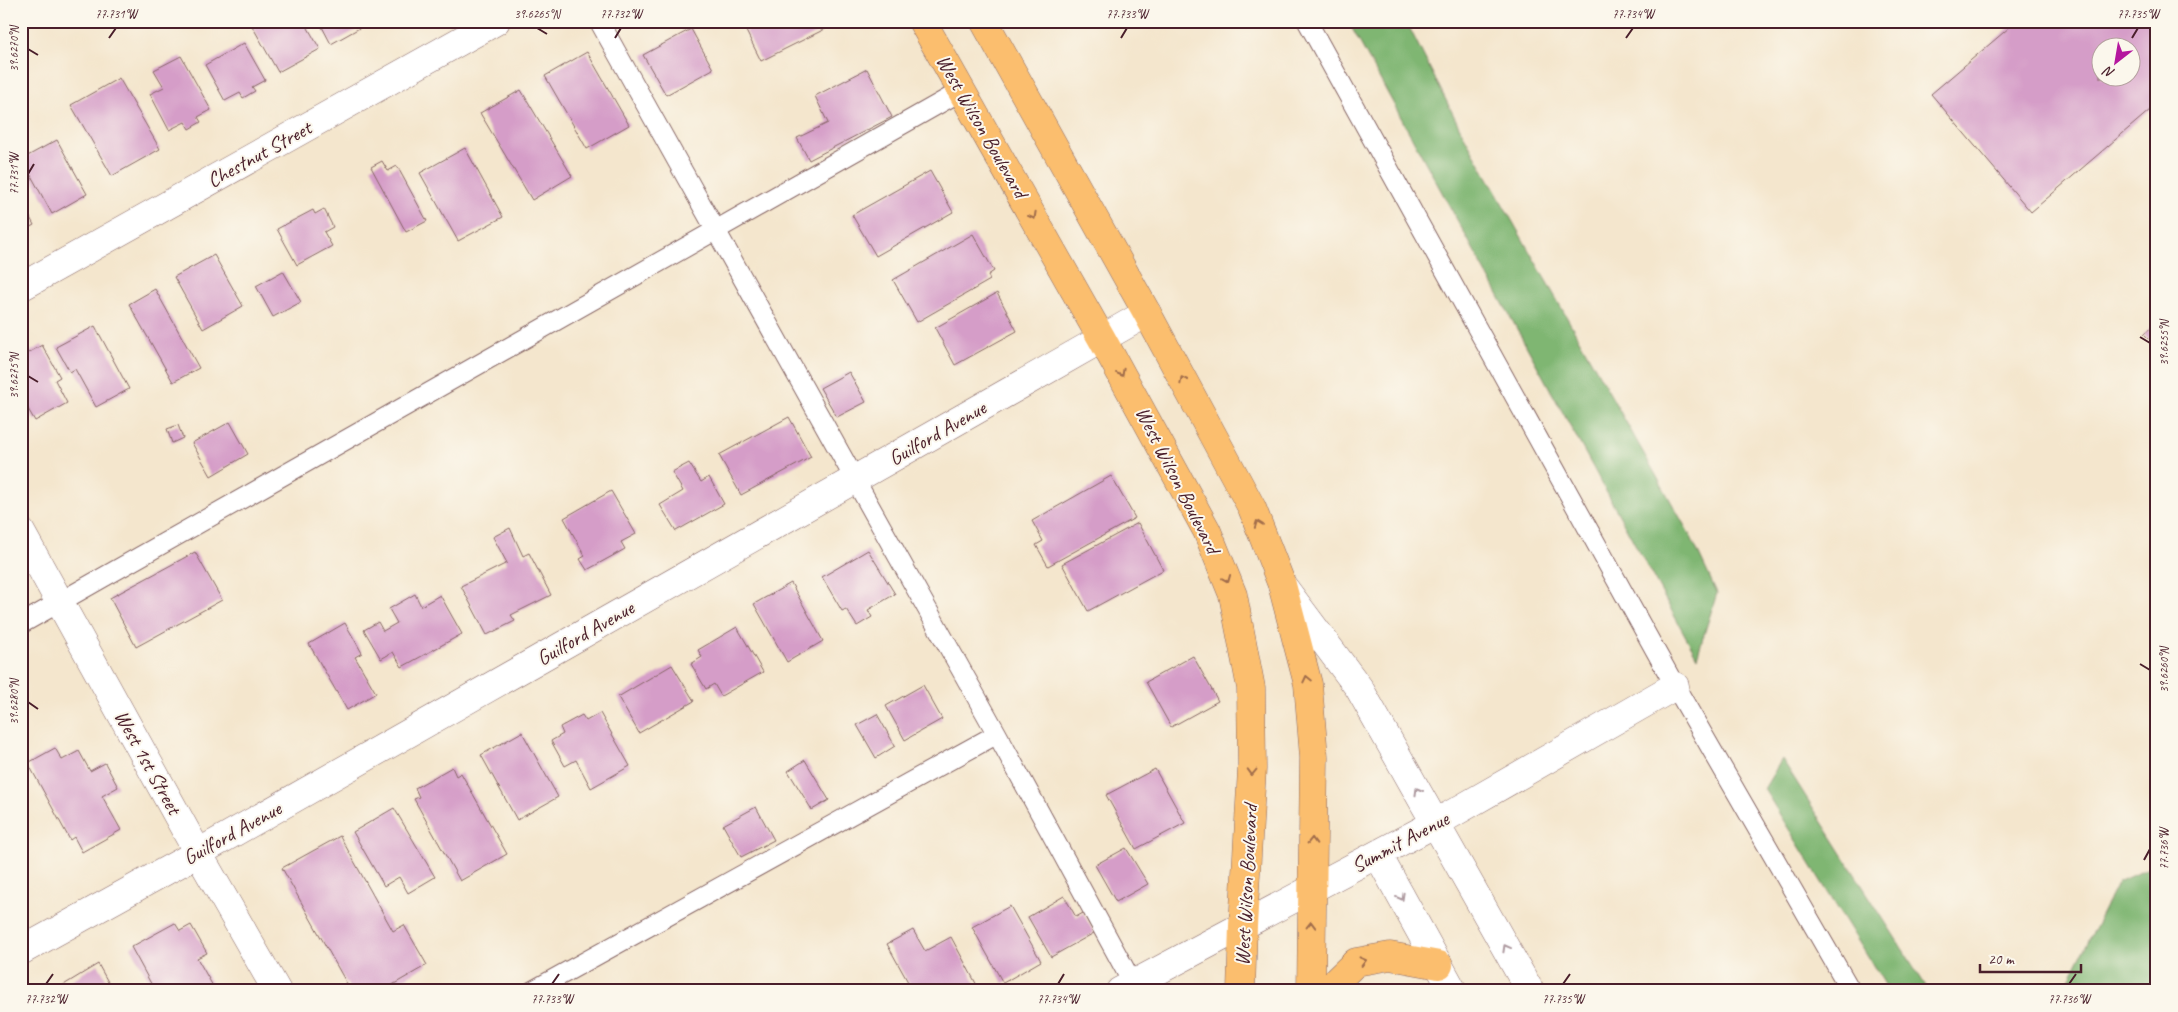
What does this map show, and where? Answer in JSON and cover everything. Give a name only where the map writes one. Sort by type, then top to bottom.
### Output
[{"type":"main road","name":"West Wilson Boulevard","points":[[922,21],[963,90],[1207,531],[1233,595],[1251,688],[1252,769],[1241,991]]},
{"type":"main road","points":[[984,21],[1147,313],[1252,508],[1282,584],[1308,684],[1314,757],[1310,991]]},
{"type":"main road","points":[[1326,991],[1356,962],[1390,956],[1439,965]]},
{"type":"street","name":"Chestnut Street","points":[[21,287],[496,21]]},
{"type":"street","name":"Guilford Avenue","points":[[21,951],[198,853],[1147,313]]},
{"type":"street","name":"West 1st Street","points":[[21,532],[198,853],[277,991]]},
{"type":"street","points":[[1282,584],[1359,688],[1530,991]]},
{"type":"street","name":"Summit Avenue","points":[[1127,987],[1436,823],[1675,686]]},
{"type":"street","points":[[1378,854],[1453,991]]},
{"type":"lane","points":[[599,21],[997,734],[1127,987]]},
{"type":"lane","points":[[1307,21],[1675,686],[1851,991]]},
{"type":"lane","points":[[21,624],[963,90]]},
{"type":"lane","points":[[532,991],[997,734]]},
{"type":"green space","points":[[1348,21],[1406,21],[1462,132],[1691,537],[1717,593],[1697,657]]},
{"type":"green space","points":[[1782,759],[1929,991],[1889,991],[1764,789]]},
{"type":"green space","points":[[2157,864],[2157,991],[2063,991],[2118,882]]},
{"type":"building","points":[[256,21],[304,21],[320,49],[278,72],[251,24]]},
{"type":"building","points":[[319,21],[372,21],[331,44]]},
{"type":"building","points":[[741,21],[841,21],[761,61]]},
{"type":"building","points":[[2017,21],[2157,21],[2157,104],[2031,212],[1931,94]]},
{"type":"building","points":[[691,29],[713,69],[666,95],[643,55]]},
{"type":"building","points":[[244,43],[265,80],[252,87],[255,91],[243,98],[240,93],[225,101],[205,65]]},
{"type":"building","points":[[587,52],[629,125],[587,149],[545,76]]},
{"type":"building","points":[[181,56],[211,110],[198,117],[201,122],[189,129],[185,122],[169,130],[150,94],[164,87],[154,70]]},
{"type":"building","points":[[867,69],[892,117],[809,160],[797,138],[828,123],[815,96]]},
{"type":"building","points":[[119,78],[160,149],[112,176],[71,105]]},
{"type":"building","points":[[521,90],[572,176],[532,200],[480,113]]},
{"type":"building","points":[[57,140],[87,194],[52,214],[22,159]]},
{"type":"building","points":[[465,148],[503,217],[458,241],[420,173]]},
{"type":"building","points":[[382,161],[388,171],[397,166],[427,221],[406,232],[371,167]]},
{"type":"building","points":[[930,171],[953,212],[876,256],[852,215]]},
{"type":"building","points":[[21,201],[34,225],[21,232]]},
{"type":"building","points":[[324,209],[333,227],[324,232],[332,246],[297,265],[277,229],[313,210],[315,214]]},
{"type":"building","points":[[973,234],[994,271],[988,275],[990,280],[917,322],[893,280]]},
{"type":"building","points":[[214,255],[243,306],[203,329],[174,277]]},
{"type":"building","points":[[283,271],[301,302],[273,317],[256,286]]},
{"type":"building","points":[[155,289],[199,368],[173,382],[129,304]]},
{"type":"building","points":[[997,293],[1017,331],[955,365],[935,328]]},
{"type":"building","points":[[2157,322],[2157,347],[2144,334]]},
{"type":"building","points":[[95,326],[129,389],[96,407],[75,369],[70,372],[56,347]]},
{"type":"building","points":[[42,345],[60,377],[55,380],[67,403],[35,421],[24,402],[21,404],[21,357]]},
{"type":"building","points":[[849,372],[866,402],[837,417],[820,388]]},
{"type":"building","points":[[789,417],[811,457],[741,495],[719,455]]},
{"type":"building","points":[[230,422],[248,454],[211,476],[192,443]]},
{"type":"building","points":[[178,425],[183,438],[172,443],[167,429]]},
{"type":"building","points":[[689,463],[701,482],[709,477],[724,504],[676,531],[660,505],[683,491],[672,472]]},
{"type":"building","points":[[1111,476],[1135,518],[1048,566],[1036,545],[1043,541],[1032,521]]},
{"type":"building","points":[[611,491],[636,534],[621,542],[625,549],[587,570],[580,559],[585,556],[564,518]]},
{"type":"building","points":[[1138,523],[1163,570],[1088,611],[1062,564]]},
{"type":"building","points":[[510,528],[523,556],[529,553],[551,595],[511,615],[515,621],[487,635],[461,586],[507,563],[493,537]]},
{"type":"building","points":[[868,550],[895,594],[868,610],[872,617],[857,626],[846,609],[842,611],[822,577]]},
{"type":"building","points":[[195,552],[222,600],[136,647],[110,598]]},
{"type":"building","points":[[791,583],[823,641],[787,662],[754,604]]},
{"type":"building","points":[[415,594],[421,606],[440,595],[462,634],[402,667],[393,652],[381,659],[364,630],[378,622],[383,631],[397,623],[389,609]]},
{"type":"building","points":[[345,623],[362,653],[355,657],[376,693],[347,710],[309,644]]},
{"type":"building","points":[[737,627],[763,672],[721,696],[714,684],[706,689],[691,664],[702,657],[698,650]]},
{"type":"building","points":[[1193,656],[1218,701],[1171,727],[1146,682]]},
{"type":"building","points":[[672,665],[694,701],[639,733],[618,697]]},
{"type":"building","points":[[923,685],[942,719],[905,740],[886,706]]},
{"type":"building","points":[[600,713],[630,766],[591,788],[576,760],[565,766],[551,741],[563,734],[560,727],[582,715],[586,721]]},
{"type":"building","points":[[877,714],[895,746],[876,758],[857,725]]},
{"type":"building","points":[[522,732],[558,797],[517,820],[481,755]]},
{"type":"building","points":[[55,748],[62,760],[79,751],[90,771],[105,763],[118,787],[102,796],[121,830],[82,852],[74,837],[70,840],[28,763]]},
{"type":"building","points":[[805,760],[829,800],[812,810],[788,771]]},
{"type":"building","points":[[452,767],[456,776],[461,773],[507,854],[460,881],[414,799],[419,797],[415,788]]},
{"type":"building","points":[[1155,769],[1185,823],[1136,849],[1106,795]]},
{"type":"building","points":[[756,807],[774,840],[741,857],[723,825]]},
{"type":"building","points":[[394,808],[435,877],[408,893],[399,877],[384,886],[353,832]]},
{"type":"building","points":[[340,836],[393,931],[404,925],[427,965],[382,991],[351,991],[282,868]]},
{"type":"building","points":[[1126,848],[1148,884],[1116,902],[1095,865]]},
{"type":"building","points":[[1064,896],[1076,917],[1083,913],[1094,933],[1051,957],[1028,917]]},
{"type":"building","points":[[1010,906],[1041,961],[1003,983],[972,927]]},
{"type":"building","points":[[175,923],[180,931],[191,925],[207,953],[197,958],[214,988],[210,991],[155,991],[131,947]]},
{"type":"building","points":[[913,930],[925,951],[951,937],[980,991],[913,991],[887,944]]},
{"type":"building","points":[[98,964],[113,991],[58,991],[57,989]]}]
